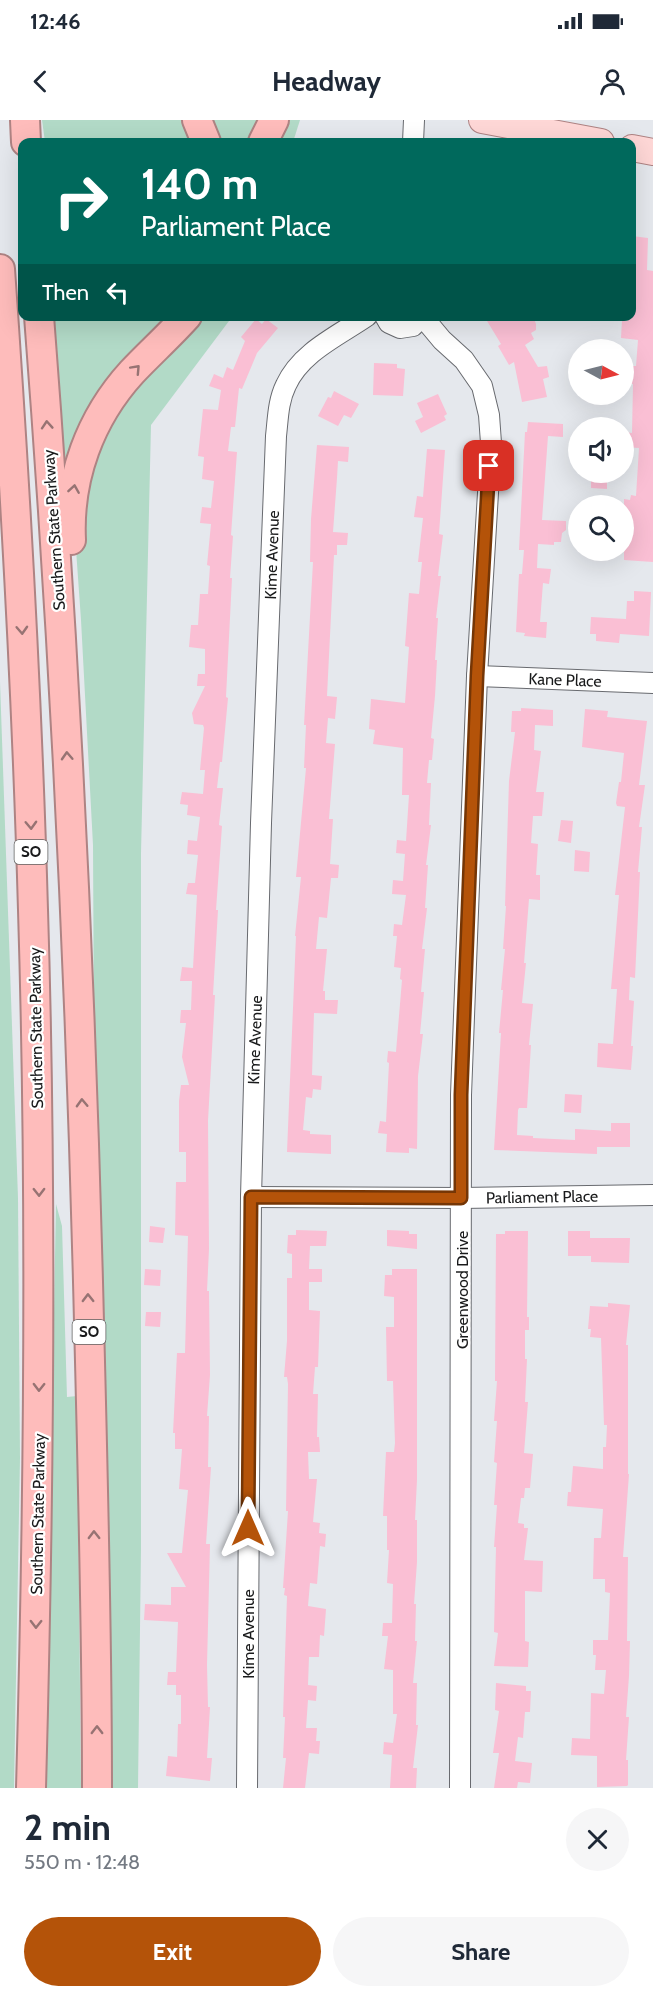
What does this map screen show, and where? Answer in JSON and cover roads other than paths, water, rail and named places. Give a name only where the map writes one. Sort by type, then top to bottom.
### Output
[{"type":"highway","points":[[25,120],[26,138]]},
{"type":"highway","points":[[197,120],[204,138]]},
{"type":"highway","points":[[265,138],[274,120]]},
{"type":"highway","name":"Southern State Parkway","points":[[0,269],[19,571],[33,885],[39,1200],[39,1459],[32,1788]]},
{"type":"highway","name":"Southern State Parkway","points":[[39,321],[61,651],[78,987],[94,1550],[97,1788]]},
{"type":"highway","points":[[61,651],[71,543],[71,508],[79,464],[94,427],[114,394],[132,372],[182,321]]},
{"type":"highway","points":[[0,495],[19,571]]},
{"type":"main road","points":[[482,120],[579,138]]},
{"type":"main road","points":[[636,149],[653,152]]},
{"type":"street","points":[[413,138],[414,120]]},
{"type":"street","name":"Kime Avenue","points":[[247,1788],[251,1197],[261,835],[277,426],[285,386],[295,368],[318,348],[360,321]]},
{"type":"street","name":"Greenwood Drive","points":[[407,321],[442,340],[464,360],[482,386],[489,415],[491,443],[477,676],[461,1095],[460,1788]]},
{"type":"street","name":"Kane Place","points":[[477,676],[653,683]]},
{"type":"street","name":"Parliament Place","points":[[251,1197],[461,1198],[653,1195]]}]
